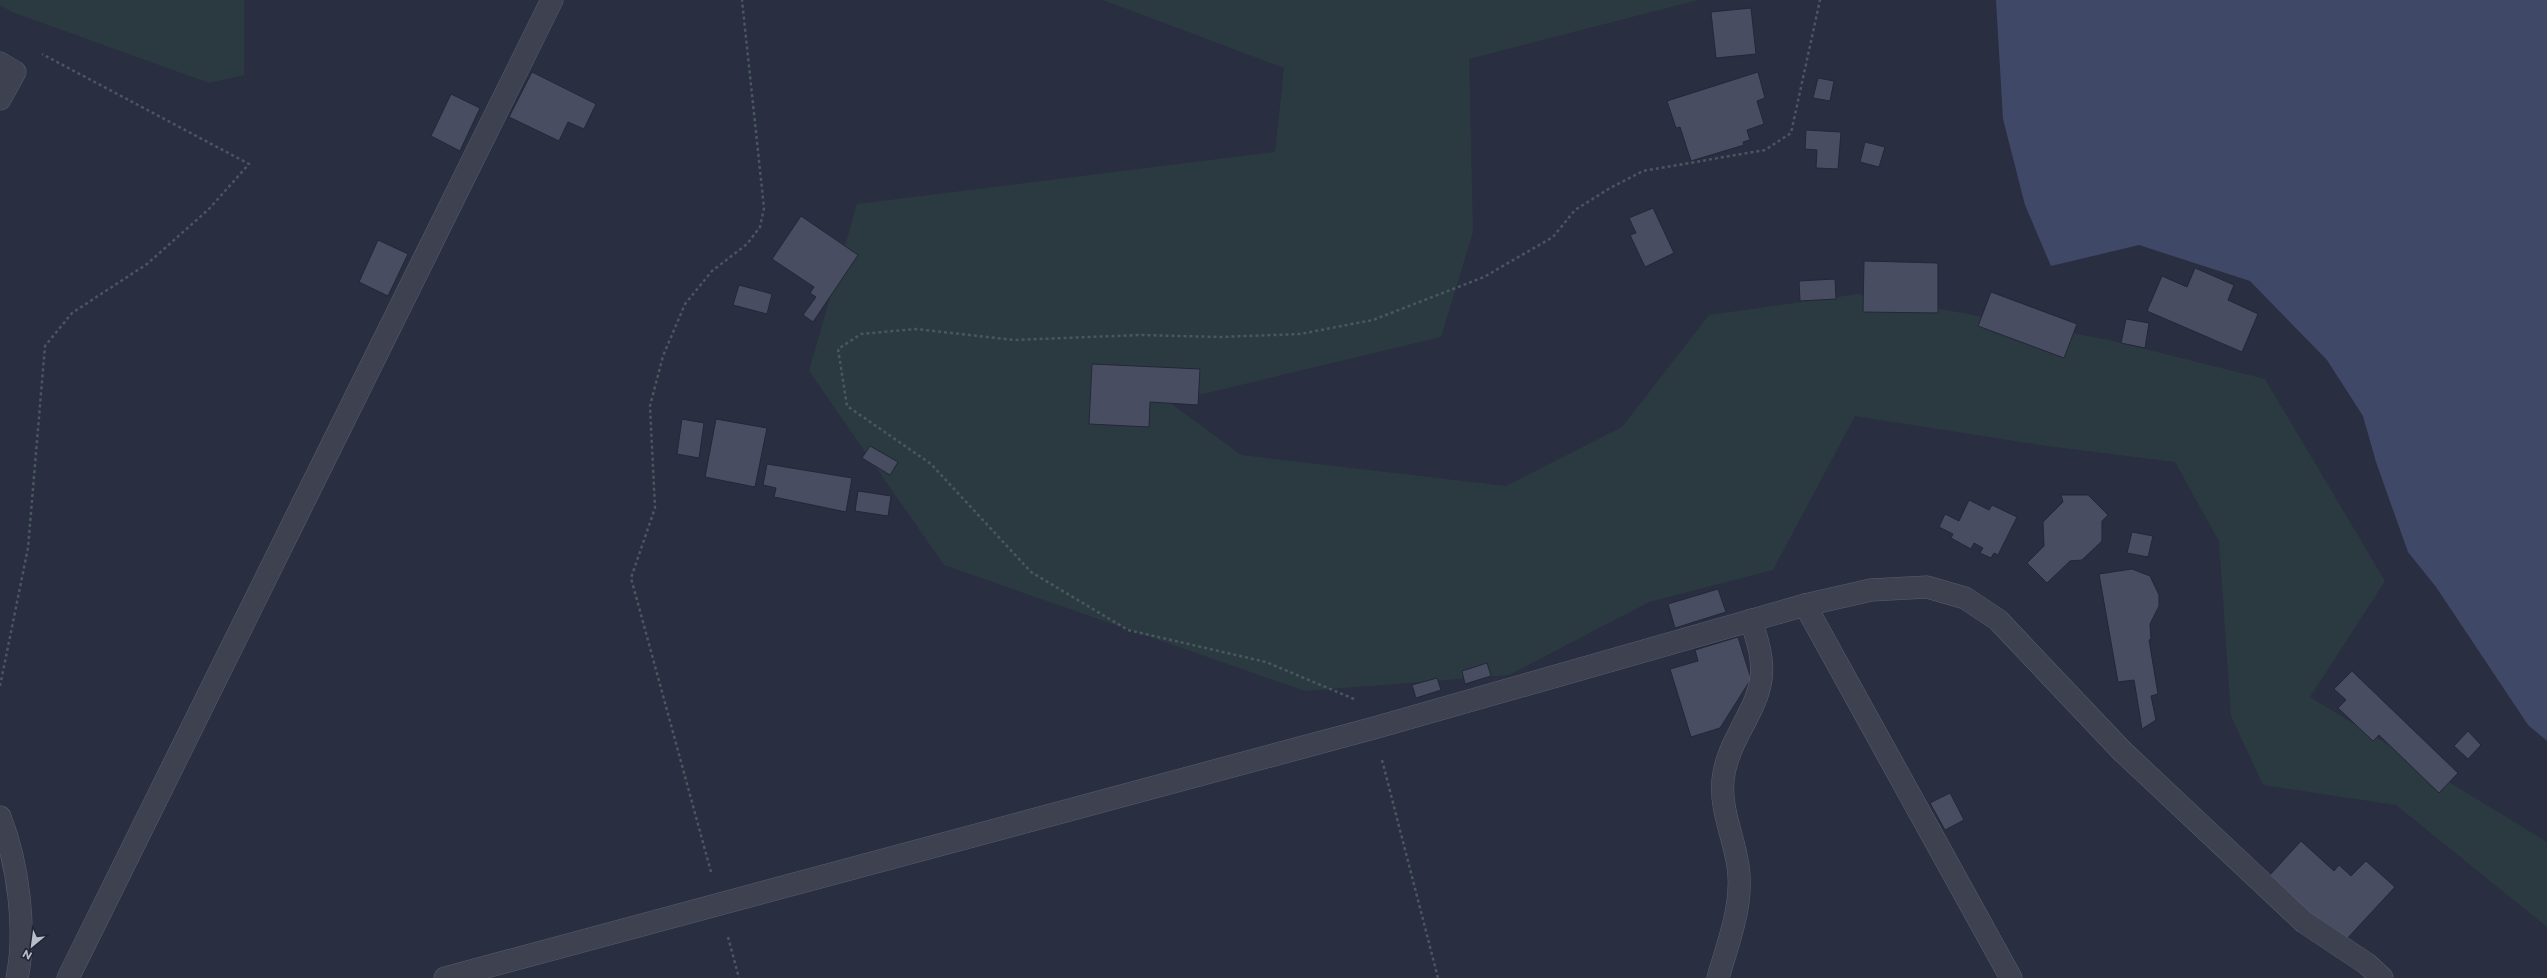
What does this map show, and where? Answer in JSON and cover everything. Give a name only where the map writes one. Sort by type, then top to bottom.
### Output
[{"type":"street","points":[[68,978],[552,0]]},
{"type":"street","points":[[0,99],[7,68]]},
{"type":"street","points":[[445,978],[1374,728],[1804,605],[1871,590],[1927,588],[1965,598],[1998,620],[2122,751],[2304,922],[2367,964],[2382,978]]},
{"type":"street","points":[[1804,605],[2011,978]]},
{"type":"street","points":[[1718,978],[1740,901],[1738,866],[1724,811],[1723,782],[1726,758],[1755,698],[1761,679],[1761,655],[1751,620]]},
{"type":"street","points":[[0,817],[10,843],[20,910],[17,978]]},
{"type":"path","points":[[739,978],[631,578],[655,508],[650,406],[663,356],[685,304],[712,272],[747,244],[760,227],[764,208],[742,0]]},
{"type":"path","points":[[1438,978],[1374,728],[1356,700],[1266,662],[1128,630],[1031,572],[931,464],[847,406],[838,349],[861,334],[916,329],[1014,340],[1140,335],[1220,337],[1300,334],[1373,320],[1484,277],[1554,237],[1575,210],[1610,188],[1643,171],[1765,150],[1791,133],[1820,0]]},
{"type":"path","points":[[0,686],[28,548],[45,346],[72,313],[147,264],[209,209],[249,164],[43,53],[7,68]]},
{"type":"shaded area","points":[[0,0],[244,0],[244,75],[209,83],[12,12],[0,5]]},
{"type":"shaded area","points":[[1103,0],[1698,0],[1469,59],[1473,232],[1441,337],[1169,402],[1241,455],[1506,486],[1622,427],[1709,315],[1859,294],[2109,340],[2265,379],[2385,581],[2310,697],[2547,842],[2547,927],[2396,805],[2263,785],[2231,716],[2219,541],[2175,462],[2047,446],[1855,416],[1773,570],[1649,602],[1509,675],[1305,691],[944,565],[809,371],[857,204],[1275,152],[1284,68]]},
{"type":"water","points":[[1996,0],[2547,0],[2547,741],[2528,725],[2436,587],[2408,552],[2376,462],[2363,416],[2327,360],[2250,281],[2139,245],[2051,266],[2025,205],[2003,119]]},
{"type":"building","points":[[1751,8],[1756,54],[1716,58],[1711,12]]},
{"type":"building","points":[[532,72],[596,104],[584,129],[568,122],[559,141],[509,117]]},
{"type":"building","points":[[1758,72],[1765,98],[1757,101],[1764,124],[1747,130],[1750,140],[1743,142],[1744,145],[1691,161],[1680,127],[1676,128],[1667,101]]},
{"type":"building","points":[[1818,78],[1834,81],[1830,101],[1813,98]]},
{"type":"building","points":[[451,94],[480,108],[460,151],[431,136]]},
{"type":"building","points":[[1806,130],[1841,132],[1838,169],[1816,168],[1817,150],[1805,149]]},
{"type":"building","points":[[1865,142],[1885,147],[1879,167],[1860,162]]},
{"type":"building","points":[[1653,208],[1674,253],[1645,267],[1630,235],[1636,233],[1629,218]]},
{"type":"building","points":[[801,216],[858,255],[813,322],[803,315],[816,297],[810,293],[814,287],[772,259]]},
{"type":"building","points":[[378,240],[408,254],[388,296],[359,282]]},
{"type":"building","points":[[1864,261],[1938,263],[1938,313],[1863,312]]},
{"type":"building","points":[[2195,268],[2234,285],[2228,300],[2258,314],[2242,352],[2147,311],[2162,276],[2187,287]]},
{"type":"building","points":[[1835,279],[1836,299],[1800,301],[1799,281]]},
{"type":"building","points":[[739,285],[772,294],[767,314],[733,305]]},
{"type":"building","points":[[1991,292],[2077,324],[2064,358],[1978,326]]},
{"type":"building","points":[[2126,319],[2149,323],[2145,348],[2121,343]]},
{"type":"building","points":[[1092,364],[1200,369],[1198,405],[1150,402],[1149,427],[1089,424]]},
{"type":"building","points":[[682,419],[704,423],[699,458],[677,454]]},
{"type":"building","points":[[716,419],[767,428],[755,487],[705,477]]},
{"type":"building","points":[[870,446],[898,462],[890,475],[862,458]]},
{"type":"building","points":[[767,464],[852,478],[846,512],[774,497],[776,488],[763,485]]},
{"type":"building","points":[[858,491],[891,496],[888,516],[855,511]]},
{"type":"building","points":[[2061,495],[2088,495],[2108,515],[2102,521],[2102,541],[2082,560],[2070,561],[2047,583],[2027,563],[2044,546],[2043,522],[2063,502]]},
{"type":"building","points":[[1969,500],[1989,510],[1992,505],[2017,517],[1998,555],[1994,553],[1991,558],[1980,553],[1983,548],[1974,543],[1971,549],[1951,538],[1953,534],[1939,527],[1945,514],[1959,521]]},
{"type":"building","points":[[2132,532],[2153,536],[2148,557],[2127,553]]},
{"type":"building","points":[[2132,569],[2150,576],[2159,595],[2159,606],[2150,624],[2151,639],[2149,640],[2158,694],[2151,696],[2156,720],[2142,729],[2134,680],[2118,682],[2099,574]]},
{"type":"building","points":[[1718,589],[1726,612],[1675,628],[1668,604]]},
{"type":"building","points":[[1738,637],[1751,679],[1720,728],[1691,737],[1670,669],[1698,661],[1695,650]]},
{"type":"building","points":[[1487,663],[1491,676],[1465,684],[1462,671]]},
{"type":"building","points":[[2352,671],[2458,773],[2439,793],[2379,735],[2373,741],[2338,708],[2346,700],[2334,689]]},
{"type":"building","points":[[1437,678],[1441,690],[1416,698],[1412,685]]},
{"type":"building","points":[[2468,731],[2481,745],[2468,759],[2454,746]]},
{"type":"building","points":[[1950,793],[1964,820],[1945,830],[1930,803]]},
{"type":"building","points":[[2301,841],[2334,871],[2339,865],[2351,876],[2366,861],[2395,887],[2343,943],[2269,876]]}]
